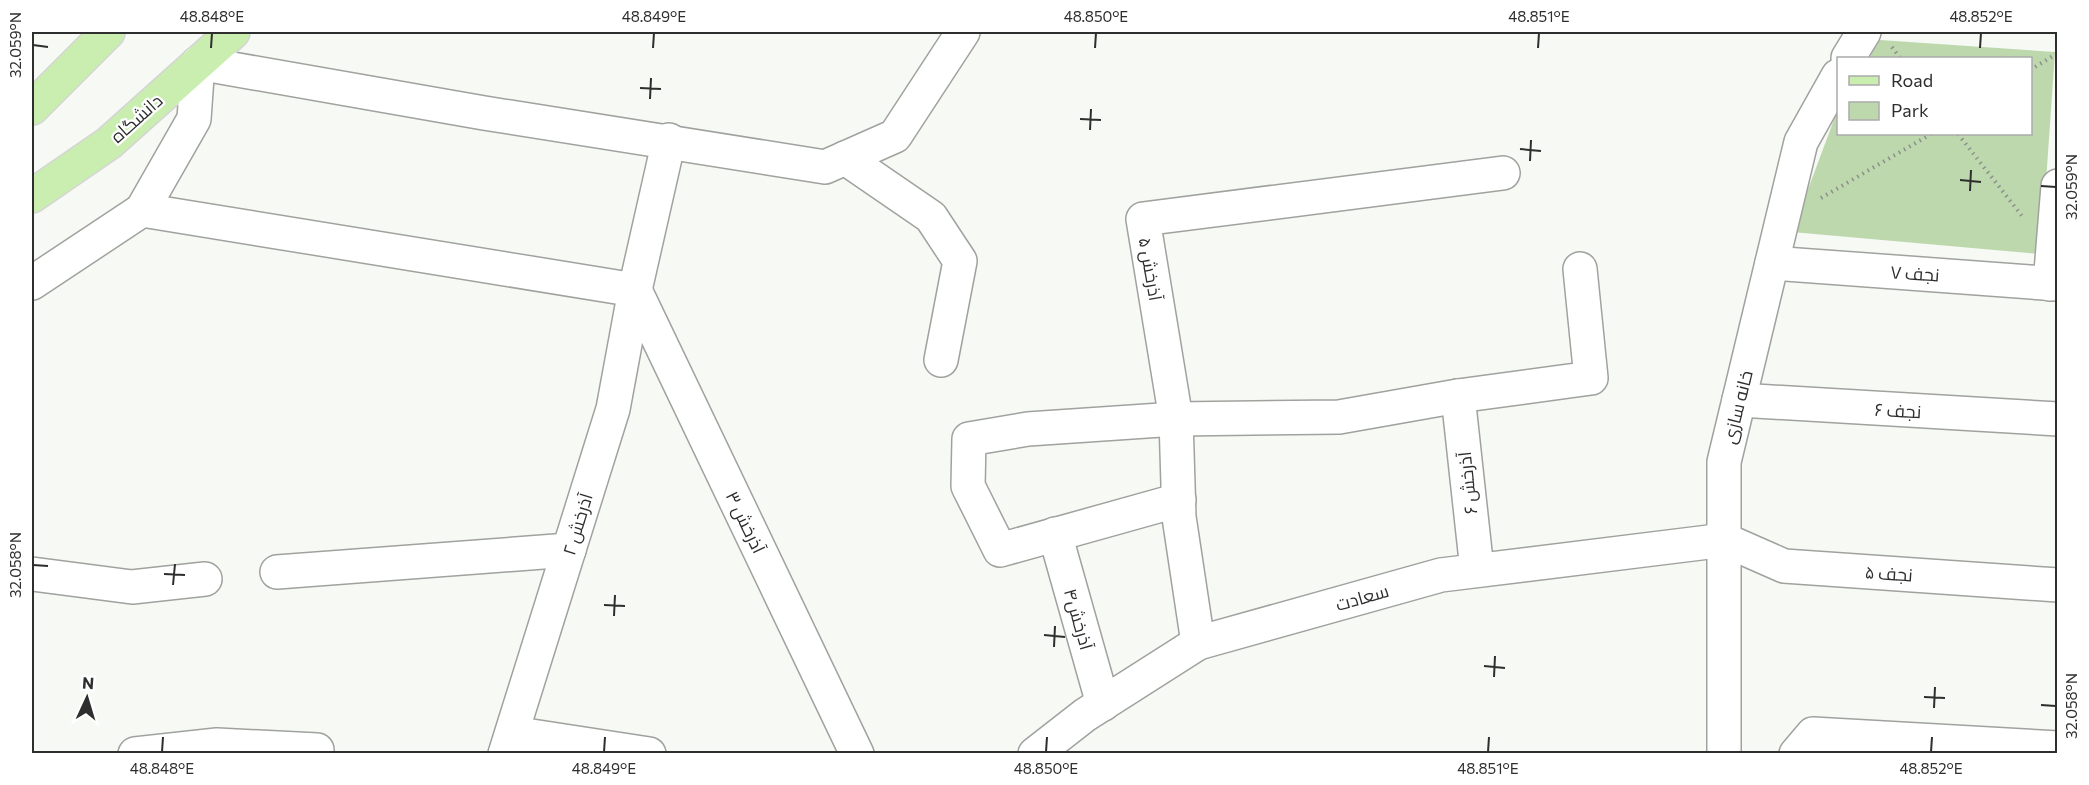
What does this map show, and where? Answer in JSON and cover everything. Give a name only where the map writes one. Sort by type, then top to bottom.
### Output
[{"type":"main road","points":[[32,108],[108,32]]},
{"type":"main road","name":"دانشگاه","points":[[32,196],[109,143],[233,32]]},
{"type":"street","points":[[32,283],[142,210],[194,119],[198,63],[484,113],[669,140],[825,167],[895,136],[963,32]]},
{"type":"street","points":[[1849,57],[1864,32]]},
{"type":"street","name":"خانه سازی","points":[[1724,753],[1724,462],[1801,142],[1837,79]]},
{"type":"street","name":"آذرخش ۲","points":[[509,743],[613,409],[634,290],[669,140]]},
{"type":"street","points":[[844,158],[931,217],[960,261],[941,360]]},
{"type":"street","name":"آذرخش ۵","points":[[1198,643],[1179,500],[1176,419],[1143,219],[1503,173]]},
{"type":"street","points":[[2053,274],[2058,186]]},
{"type":"street","points":[[142,210],[634,290]]},
{"type":"street","name":"نجف ۷","points":[[1772,262],[2053,274]]},
{"type":"street","points":[[1179,500],[1000,550],[968,486],[969,439],[1028,429],[1176,419],[1339,417],[1458,396],[1591,378],[1580,269]]},
{"type":"street","name":"آذرخش ۳","points":[[634,290],[857,753]]},
{"type":"street","name":"آذرخش ۶","points":[[1458,396],[1477,570]]},
{"type":"street","name":"نجف ۶","points":[[1738,400],[2058,419]]},
{"type":"street","name":"آذرخش۴","points":[[1055,534],[1103,704]]},
{"type":"street","name":"سعادت","points":[[1035,753],[1103,704],[1198,643],[1441,575],[1725,540]]},
{"type":"street","name":"نجف ۵","points":[[1725,540],[1784,566],[2058,585]]},
{"type":"street","points":[[276,572],[569,550]]},
{"type":"street","points":[[32,574],[132,587],[205,579]]},
{"type":"street","points":[[1796,753],[1813,734],[2058,748]]},
{"type":"street","points":[[509,743],[649,753]]},
{"type":"street","points":[[135,753],[217,745],[317,750],[317,753]]},
{"type":"path","points":[[2032,69],[2058,53]]},
{"type":"path","points":[[1782,221],[1929,135]]},
{"type":"path","points":[[1959,135],[2053,274]]},
{"type":"green space","points":[[1880,40],[2055,52],[2041,254],[1792,232],[1837,112],[1837,135],[2032,135],[2032,57],[1870,57]]}]
